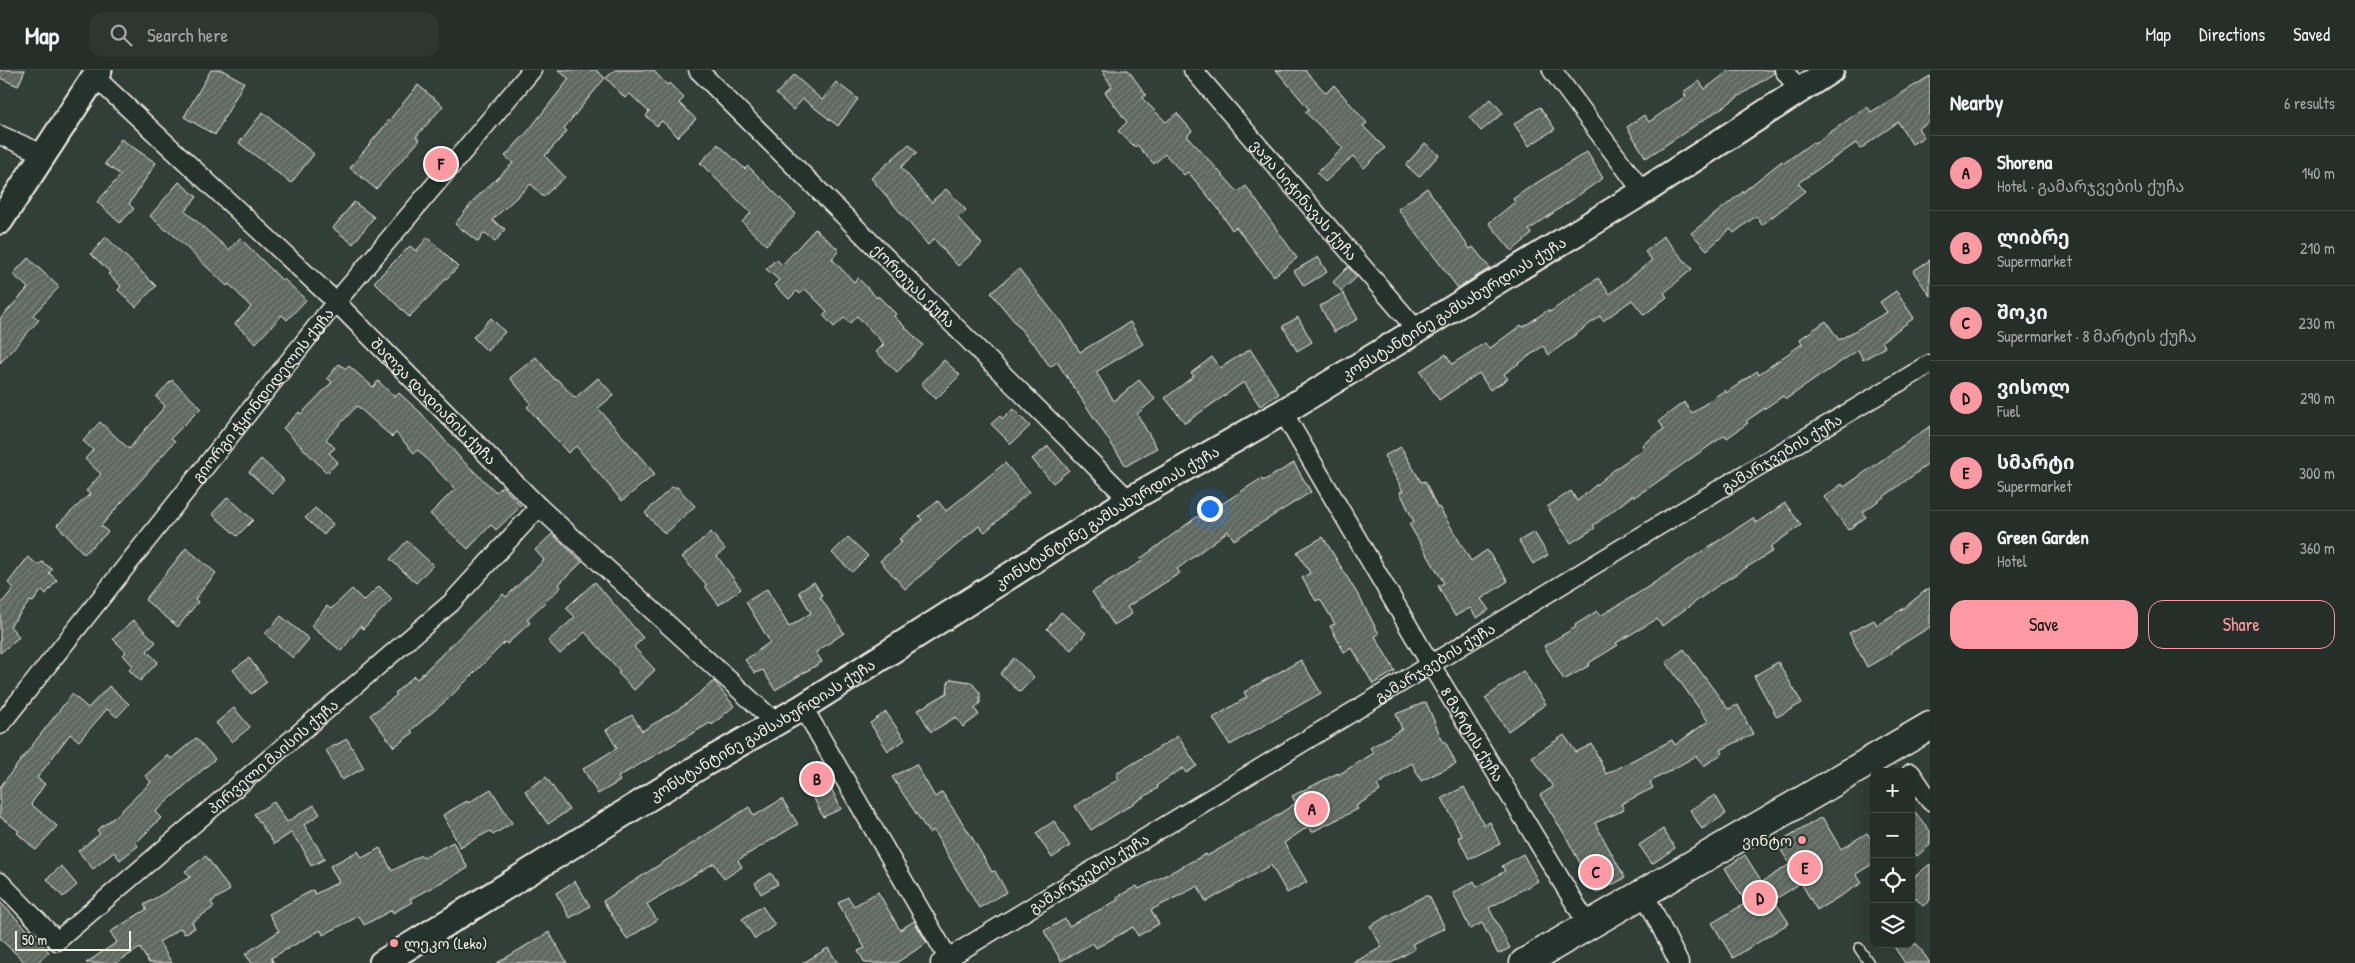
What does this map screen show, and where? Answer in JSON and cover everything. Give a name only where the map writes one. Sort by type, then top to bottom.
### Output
[{"type":"highway","points":[[1524,963],[1930,726]]},
{"type":"main road","name":"კონსტანტინე გამსახურდიას ქუჩა","points":[[382,963],[775,722],[803,707],[1129,500],[1283,412],[1643,192],[1800,92],[1831,70]]},
{"type":"main road","points":[[0,221],[97,74]]},
{"type":"street","name":"გიორგი ჭყონდიდელის ქუჩა","points":[[0,725],[336,302],[532,70]]},
{"type":"street","name":"ქორთუას ქუჩა","points":[[698,70],[1129,500]]},
{"type":"street","name":"ვაჟა სიჭინავას ქუჩა","points":[[1193,70],[1416,329]]},
{"type":"street","points":[[1552,70],[1643,192]]},
{"type":"street","points":[[1784,70],[1800,92]]},
{"type":"street","name":"შალვა დადიანის ქუჩა","points":[[97,74],[336,302],[539,507],[775,722]]},
{"type":"street","points":[[0,135],[43,154]]},
{"type":"street","name":"გამარჯვების ქუჩა","points":[[946,961],[1668,520],[1930,364]]},
{"type":"street","name":"8 მარტის ქუჩა","points":[[1283,412],[1431,665],[1588,926]]},
{"type":"street","name":"პირველი მაისის ქუჩა","points":[[0,882],[57,941],[451,603],[539,507]]},
{"type":"street","points":[[803,707],[946,961]]},
{"type":"street","points":[[1894,747],[1908,768]]},
{"type":"street","points":[[1915,778],[1930,801]]},
{"type":"street","points":[[1644,893],[1679,963]]},
{"type":"lane","points":[[1859,948],[1869,963]]},
{"type":"building","points":[[0,70],[25,70],[18,86],[0,78]]},
{"type":"building","points":[[211,70],[222,70],[244,82],[215,135],[184,117]]},
{"type":"building","points":[[558,70],[596,70],[605,78],[564,128],[567,131],[545,156],[565,177],[543,197],[531,184],[492,220],[505,229],[495,242],[484,233],[478,242],[455,224],[476,198],[513,163],[505,156],[529,130],[569,79]]},
{"type":"building","points":[[615,70],[653,70],[667,85],[669,83],[684,98],[679,103],[696,119],[678,137],[662,121],[657,126],[646,116],[649,112],[630,94],[625,98],[606,78]]},
{"type":"building","points":[[1102,70],[1128,70],[1146,95],[1142,98],[1166,122],[1177,113],[1192,131],[1187,136],[1238,192],[1246,186],[1297,258],[1274,276],[1236,227],[1232,230],[1217,207],[1188,172],[1184,175],[1165,154],[1154,164],[1137,145],[1135,147],[1118,131],[1127,122],[1105,92],[1112,87]]},
{"type":"building","points":[[1276,70],[1305,70],[1326,93],[1334,85],[1367,123],[1363,126],[1385,148],[1364,168],[1353,156],[1325,182],[1317,173],[1343,148],[1305,112],[1309,109]]},
{"type":"building","points":[[1730,70],[1774,70],[1774,73],[1646,158],[1627,127],[1644,115],[1649,122],[1686,96],[1683,92],[1699,81],[1705,89]]},
{"type":"building","points":[[794,75],[822,100],[836,82],[858,99],[838,126],[803,99],[793,110],[776,94]]},
{"type":"building","points":[[1930,76],[1930,121],[1918,128],[1924,137],[1912,144],[1898,122],[1860,149],[1856,143],[1798,183],[1805,191],[1762,225],[1756,216],[1734,233],[1730,229],[1707,250],[1691,233],[1782,161],[1784,163],[1813,142],[1814,144],[1867,106],[1871,112]]},
{"type":"building","points":[[418,85],[443,106],[416,137],[420,140],[376,189],[350,168]]},
{"type":"building","points":[[1491,99],[1503,113],[1481,131],[1469,117]]},
{"type":"building","points":[[1540,107],[1555,129],[1529,146],[1514,124]]},
{"type":"building","points":[[263,112],[314,154],[291,183],[239,143]]},
{"type":"building","points":[[121,139],[156,163],[129,204],[134,209],[120,223],[97,202],[121,175],[105,164]]},
{"type":"building","points":[[1425,143],[1439,155],[1419,177],[1406,165]]},
{"type":"building","points":[[718,144],[745,169],[748,166],[796,214],[766,245],[742,222],[751,213],[700,163]]},
{"type":"building","points":[[909,144],[917,153],[901,167],[931,202],[946,189],[966,210],[958,218],[982,244],[958,266],[934,239],[928,245],[871,178]]},
{"type":"building","points":[[1587,152],[1603,178],[1529,230],[1532,234],[1512,251],[1489,223],[1515,202],[1513,199]]},
{"type":"building","points":[[179,182],[197,197],[185,211],[229,250],[240,238],[282,280],[284,279],[306,300],[287,320],[282,315],[256,343],[235,324],[251,307],[229,284],[227,286],[168,230],[150,216]]},
{"type":"building","points":[[1427,188],[1470,249],[1473,247],[1490,268],[1458,288],[1398,209]]},
{"type":"building","points":[[354,202],[374,217],[353,244],[333,228]]},
{"type":"building","points":[[815,229],[839,250],[832,259],[854,282],[858,278],[877,298],[878,296],[896,314],[894,316],[923,345],[897,372],[876,352],[884,344],[857,316],[850,323],[844,318],[834,327],[823,315],[827,311],[805,289],[800,294],[797,291],[789,299],[774,285],[779,280],[766,269],[776,259],[782,265]]},
{"type":"building","points":[[1663,236],[1692,269],[1664,293],[1667,297],[1644,315],[1632,300],[1603,321],[1600,316],[1549,355],[1543,346],[1504,374],[1508,379],[1490,390],[1479,373],[1439,400],[1420,371],[1446,354],[1452,364],[1485,343],[1489,349],[1521,325],[1523,327],[1548,310],[1550,312],[1598,278],[1610,294],[1652,260],[1645,252]]},
{"type":"building","points":[[106,237],[156,286],[136,307],[118,290],[121,286],[108,274],[110,272],[91,254]]},
{"type":"building","points":[[428,237],[458,267],[409,317],[374,282],[410,246],[416,251]]},
{"type":"building","points":[[1318,257],[1327,272],[1304,286],[1294,271]]},
{"type":"building","points":[[28,258],[59,287],[33,315],[39,320],[0,363],[0,319],[28,288],[13,274]]},
{"type":"building","points":[[1930,260],[1930,296],[1913,271]]},
{"type":"building","points":[[1348,267],[1357,277],[1341,291],[1333,282]]},
{"type":"building","points":[[1019,269],[1061,322],[1080,352],[1130,322],[1143,344],[1096,372],[1114,401],[1139,380],[1155,399],[1137,414],[1157,448],[1126,466],[1057,362],[1050,367],[1033,342],[991,293]]},
{"type":"building","points":[[1896,291],[1914,318],[1882,341],[1885,347],[1863,360],[1858,350],[1786,399],[1783,396],[1746,421],[1748,423],[1727,438],[1725,435],[1650,487],[1634,497],[1633,495],[1593,526],[1595,528],[1571,543],[1547,507],[1571,491],[1577,501],[1615,469],[1644,449],[1642,445],[1664,429],[1659,421],[1684,402],[1692,413],[1725,390],[1726,393],[1757,371],[1759,374],[1802,344],[1800,339],[1826,321],[1839,340],[1887,312],[1880,302]]},
{"type":"building","points":[[1343,293],[1358,319],[1334,332],[1320,306]]},
{"type":"building","points":[[1298,317],[1312,342],[1297,351],[1283,326]]},
{"type":"building","points":[[491,318],[505,332],[487,351],[473,337]]},
{"type":"building","points":[[1250,349],[1279,394],[1260,406],[1244,382],[1185,423],[1165,398],[1194,376],[1191,373],[1212,357],[1220,368]]},
{"type":"building","points":[[536,357],[555,380],[557,379],[575,398],[598,378],[614,395],[598,408],[655,474],[622,501],[576,446],[568,453],[527,407],[531,403],[510,378]]},
{"type":"building","points":[[944,360],[960,375],[936,399],[921,384]]},
{"type":"building","points":[[339,364],[346,369],[349,366],[373,387],[378,381],[395,397],[399,393],[421,413],[461,459],[496,492],[502,486],[521,506],[496,530],[491,525],[468,549],[430,514],[455,489],[418,450],[414,453],[396,433],[392,437],[357,406],[326,439],[335,448],[329,453],[338,462],[327,473],[283,428],[299,412],[301,414],[332,382],[327,378]]},
{"type":"building","points":[[172,380],[201,408],[171,438],[175,441],[101,526],[108,532],[84,554],[57,525],[90,494],[86,491],[101,474],[85,459],[93,450],[83,441],[100,422],[129,449],[165,406],[156,397]]},
{"type":"building","points":[[1013,409],[1030,426],[1011,444],[991,424],[1000,416],[1003,419]]},
{"type":"building","points":[[1930,426],[1930,463],[1863,512],[1866,517],[1848,530],[1824,497],[1842,484],[1844,487]]},
{"type":"building","points":[[1048,446],[1069,470],[1053,483],[1032,459]]},
{"type":"building","points":[[1401,447],[1421,482],[1425,481],[1437,508],[1439,507],[1471,561],[1487,550],[1508,581],[1481,599],[1489,610],[1477,618],[1470,608],[1455,616],[1438,586],[1444,583],[1409,524],[1414,522],[1400,492],[1403,491],[1384,456]]},
{"type":"building","points":[[261,459],[284,480],[272,493],[249,472]]},
{"type":"building","points":[[1005,463],[1029,492],[985,532],[979,526],[905,589],[880,561],[902,542],[899,539],[922,520],[919,516],[938,501],[946,511]]},
{"type":"building","points":[[1294,463],[1311,492],[1234,540],[1228,531],[1177,569],[1180,573],[1127,607],[1132,614],[1114,625],[1092,592],[1142,561],[1140,559],[1198,516],[1200,518],[1262,478],[1263,481]]},
{"type":"building","points":[[672,487],[677,487],[695,506],[665,534],[645,513]]},
{"type":"building","points":[[228,497],[253,520],[237,536],[212,514]]},
{"type":"building","points":[[1785,503],[1801,525],[1770,547],[1773,551],[1720,584],[1662,626],[1657,619],[1616,643],[1618,645],[1589,663],[1590,665],[1564,680],[1544,646],[1576,627],[1575,625],[1597,611],[1600,616],[1640,592],[1753,518],[1756,523]]},
{"type":"building","points":[[315,508],[333,524],[324,535],[305,518]]},
{"type":"building","points":[[711,532],[725,549],[717,556],[741,589],[719,605],[705,586],[706,584],[682,557]]},
{"type":"building","points":[[1534,532],[1548,555],[1533,564],[1519,541]]},
{"type":"building","points":[[552,534],[582,562],[559,584],[561,587],[527,619],[530,623],[507,644],[505,642],[447,700],[411,730],[413,733],[394,747],[370,715],[397,695],[395,693],[414,676],[417,679],[503,594],[506,597],[544,560],[535,550]]},
{"type":"building","points":[[848,537],[868,556],[852,572],[832,553]]},
{"type":"building","points":[[1323,537],[1361,600],[1379,634],[1375,636],[1395,671],[1373,684],[1352,648],[1344,652],[1330,626],[1335,624],[1320,599],[1316,601],[1302,578],[1310,573],[1297,552]]},
{"type":"building","points":[[407,541],[433,565],[416,583],[390,559]]},
{"type":"building","points":[[186,548],[216,573],[195,599],[198,602],[178,627],[145,600]]},
{"type":"building","points":[[28,557],[38,565],[42,562],[52,569],[49,573],[57,580],[46,594],[42,590],[33,602],[30,601],[10,626],[19,637],[0,653],[0,605],[14,588],[8,583]]},
{"type":"building","points":[[595,582],[643,638],[634,647],[655,670],[634,690],[618,673],[620,671],[585,632],[560,654],[548,641],[575,617],[566,608]]},
{"type":"building","points":[[814,582],[822,595],[820,597],[844,633],[816,652],[822,662],[775,690],[763,670],[755,673],[745,660],[770,642],[746,602],[767,589],[789,627],[811,613],[799,592]]},
{"type":"building","points":[[379,586],[392,599],[363,629],[361,626],[341,651],[311,626],[327,606],[331,609],[352,589],[364,601]]},
{"type":"building","points":[[1930,587],[1930,627],[1891,651],[1892,653],[1867,667],[1849,633],[1874,620],[1877,625],[1904,608]]},
{"type":"building","points":[[1061,612],[1086,633],[1071,650],[1047,629]]},
{"type":"building","points":[[281,616],[309,639],[293,658],[265,634]]},
{"type":"building","points":[[133,620],[156,642],[147,651],[158,662],[140,681],[129,670],[133,666],[123,655],[126,652],[113,639]]},
{"type":"building","points":[[1684,649],[1728,709],[1738,705],[1753,734],[1721,750],[1723,753],[1704,766],[1696,756],[1650,782],[1653,788],[1621,804],[1624,810],[1595,823],[1625,878],[1596,893],[1565,835],[1540,795],[1553,787],[1532,757],[1564,735],[1576,752],[1592,744],[1606,774],[1672,740],[1675,745],[1708,721],[1666,662]]},
{"type":"building","points":[[249,658],[267,682],[251,694],[233,670]]},
{"type":"building","points":[[1014,658],[1034,677],[1020,692],[1000,674]]},
{"type":"building","points":[[1301,660],[1321,693],[1230,745],[1213,718],[1247,697],[1244,692]]},
{"type":"building","points":[[1778,662],[1802,703],[1777,717],[1754,676]]},
{"type":"building","points":[[1523,671],[1546,704],[1508,731],[1485,698]]},
{"type":"building","points":[[951,679],[971,682],[980,693],[980,703],[975,709],[979,715],[963,727],[956,717],[931,732],[918,710],[947,693],[948,683]]},
{"type":"building","points":[[714,681],[734,706],[712,725],[710,723],[618,777],[620,781],[598,794],[583,769],[617,748],[606,730],[632,715],[642,731],[685,705]]},
{"type":"building","points":[[109,686],[129,704],[117,717],[107,709],[79,741],[70,734],[37,778],[45,784],[31,804],[57,826],[36,850],[17,833],[19,831],[0,817],[0,787],[72,694],[88,708]]},
{"type":"building","points":[[1426,702],[1443,742],[1445,741],[1456,764],[1421,781],[1412,763],[1377,785],[1380,791],[1356,806],[1358,809],[1312,832],[1309,826],[1284,843],[1307,882],[1287,893],[1271,865],[1206,902],[1198,886],[1151,910],[1159,924],[1138,936],[1133,927],[1096,948],[1093,943],[1061,961],[1044,931],[1065,919],[1069,926],[1118,900],[1117,897],[1137,886],[1139,889],[1206,854],[1207,856],[1270,820],[1296,803],[1292,796],[1338,773],[1338,775],[1374,753],[1370,748],[1402,729],[1396,714]]},
{"type":"building","points":[[234,708],[250,727],[232,742],[216,723]]},
{"type":"building","points":[[886,712],[905,740],[888,751],[870,723]]},
{"type":"building","points":[[1178,736],[1197,766],[1186,773],[1183,768],[1157,785],[1158,788],[1091,830],[1075,806],[1119,779],[1116,774]]},
{"type":"building","points":[[196,738],[215,759],[155,812],[161,818],[136,843],[138,846],[120,860],[114,852],[93,869],[78,851],[100,834],[97,830],[116,816],[151,782],[145,776],[168,755],[171,759]]},
{"type":"building","points":[[347,739],[364,768],[342,780],[326,750]]},
{"type":"building","points":[[916,764],[935,797],[942,792],[992,872],[995,871],[1007,892],[979,908],[933,830],[929,833],[892,777]]},
{"type":"building","points":[[823,771],[841,809],[823,817],[805,780]]},
{"type":"building","points":[[546,777],[569,810],[548,824],[525,791]]},
{"type":"building","points":[[1464,787],[1484,825],[1490,822],[1500,844],[1469,859],[1458,837],[1462,836],[1442,798]]},
{"type":"building","points":[[491,789],[512,823],[493,835],[490,831],[460,847],[443,815]]},
{"type":"building","points":[[1715,795],[1726,814],[1702,829],[1690,810]]},
{"type":"building","points":[[782,799],[798,824],[738,860],[742,867],[724,879],[714,863],[647,904],[657,920],[627,939],[603,901],[749,807],[754,816]]},
{"type":"building","points":[[274,802],[287,822],[314,805],[320,814],[304,825],[325,859],[311,866],[303,849],[291,833],[274,844],[254,814]]},
{"type":"building","points":[[1915,812],[1930,831],[1930,845],[1917,856],[1915,854]]},
{"type":"building","points":[[1822,817],[1841,849],[1867,833],[1870,838],[1870,865],[1856,874],[1862,883],[1817,910],[1801,883],[1774,900],[1789,923],[1733,958],[1712,923],[1746,903],[1725,868],[1745,855],[1762,882],[1790,864],[1777,844]]},
{"type":"building","points":[[1054,821],[1070,846],[1052,858],[1036,833]]},
{"type":"building","points":[[1663,829],[1675,848],[1652,864],[1639,845]]},
{"type":"building","points":[[453,842],[468,868],[410,899],[412,902],[393,913],[392,910],[364,925],[359,916],[323,935],[321,930],[271,958],[274,963],[252,963],[245,954],[279,931],[269,914],[313,890],[315,894],[339,882],[330,866],[358,851],[362,858],[380,848],[392,871],[421,855],[423,858]]},
{"type":"building","points":[[1523,854],[1538,881],[1489,908],[1510,948],[1498,954],[1482,923],[1470,929],[1453,893],[1474,881],[1477,887],[1505,871],[1502,866]]},
{"type":"building","points":[[206,856],[230,890],[211,902],[214,907],[192,922],[195,928],[184,934],[181,928],[159,942],[172,963],[149,963],[140,948],[116,963],[86,963],[117,942],[110,932],[147,909],[144,905],[190,877],[185,871]]},
{"type":"building","points":[[1930,864],[1930,900],[1923,906],[1915,897],[1915,877]]},
{"type":"building","points":[[61,866],[77,885],[63,897],[47,879]]},
{"type":"building","points":[[771,873],[778,884],[761,894],[755,883]]},
{"type":"building","points":[[575,881],[590,906],[570,918],[556,893]]},
{"type":"building","points":[[878,892],[900,930],[914,921],[927,943],[896,963],[865,963],[858,951],[865,948],[838,903],[848,897],[854,906]]},
{"type":"building","points":[[1424,896],[1429,896],[1445,928],[1412,944],[1415,949],[1391,963],[1353,963],[1382,947],[1370,926]]},
{"type":"building","points":[[0,902],[49,952],[37,963],[26,963],[0,939]]},
{"type":"building","points":[[762,906],[775,925],[755,939],[742,919]]},
{"type":"building","points":[[549,932],[567,963],[497,963]]},
{"type":"building","points":[[1915,944],[1917,944],[1930,963],[1905,963],[1895,948],[1915,948]]},
{"type":"building","points":[[828,948],[838,963],[803,963]]},
{"type":"place","name":"Green Garden","points":[[441,164]]},
{"type":"place","name":"ლიბრე","points":[[817,779]]},
{"type":"place","name":"Shorena","points":[[1312,809]]},
{"type":"place","name":"ვინტო","points":[[1802,840]]},
{"type":"place","name":"სმარტი","points":[[1805,868]]},
{"type":"place","name":"შოკი","points":[[1596,872]]},
{"type":"place","name":"ვისოლ","points":[[1760,898]]},
{"type":"place","name":"ლეკო (Leko)","points":[[394,943]]}]
